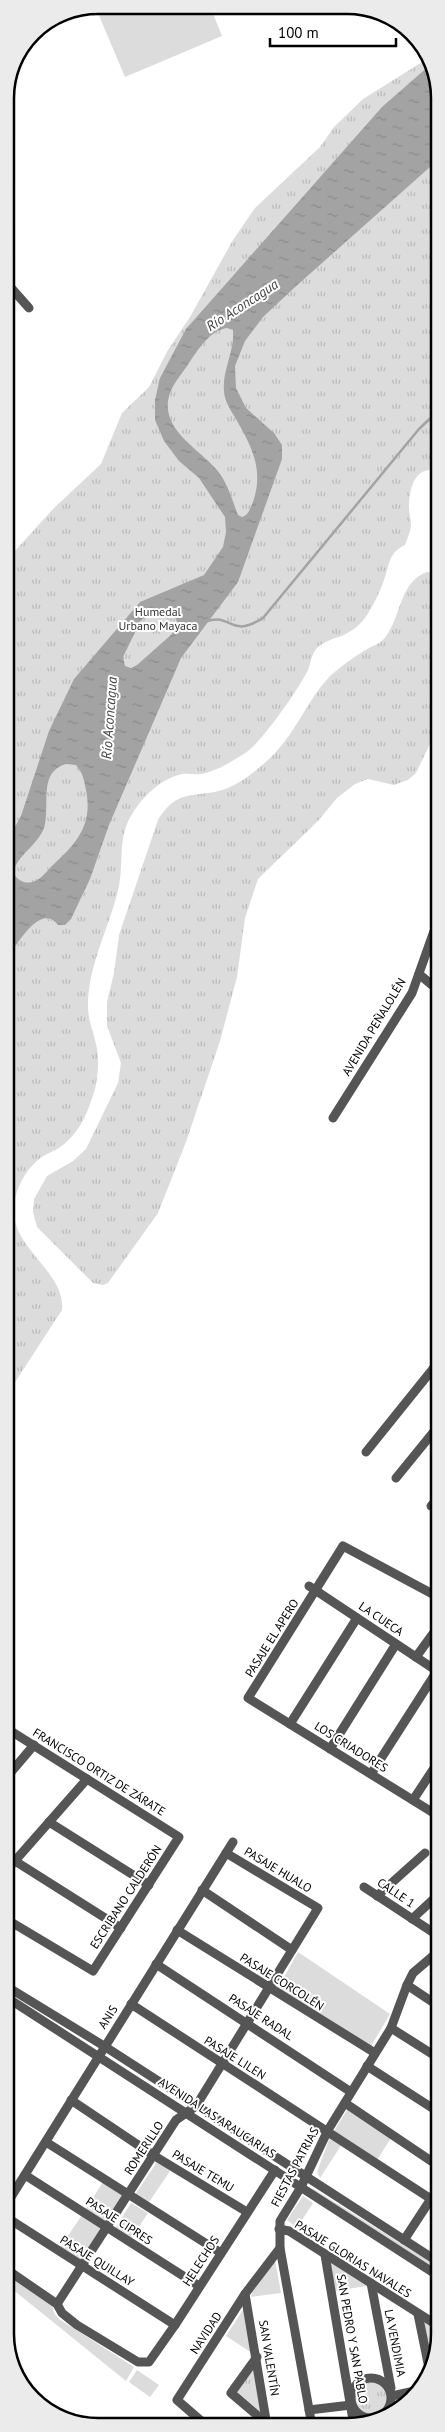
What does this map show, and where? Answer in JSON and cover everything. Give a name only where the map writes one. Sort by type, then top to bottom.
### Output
[{"type":"street","points":[[14,291],[29,308]]},
{"type":"street","name":"AVENIDA PEÑALOLÉN","points":[[333,1118],[412,993],[431,941]]},
{"type":"street","points":[[419,974],[431,984]]},
{"type":"street","points":[[366,1452],[431,1371]]},
{"type":"street","points":[[396,1478],[431,1435]]},
{"type":"street","name":"PASAJE EL APERO","points":[[248,1698],[313,1588],[343,1546],[431,1593]]},
{"type":"street","name":"LA CUECA","points":[[313,1588],[431,1667]]},
{"type":"street","points":[[290,1724],[357,1618]]},
{"type":"street","points":[[416,1657],[431,1636]]},
{"type":"street","points":[[330,1749],[396,1644]]},
{"type":"street","points":[[371,1774],[431,1683]]},
{"type":"street","name":"LOS CRIADORES","points":[[248,1698],[431,1811]]},
{"type":"street","name":"FRANCISCO ORTIZ DE ZÁRATE","points":[[14,1733],[179,1837]]},
{"type":"street","points":[[14,1769],[34,1745]]},
{"type":"street","points":[[413,1800],[431,1772]]},
{"type":"street","points":[[87,1780],[14,1861],[121,1928]]},
{"type":"street","points":[[49,1822],[149,1885]]},
{"type":"street","name":"ESCRIBANO CALDERÓN","points":[[14,1924],[93,1971],[179,1837]]},
{"type":"street","name":"ANIS","points":[[14,2192],[233,1842]]},
{"type":"street","name":"PASAJE HUALO","points":[[226,1853],[318,1908]]},
{"type":"street","points":[[377,1896],[425,1853]]},
{"type":"street","name":"CALLE 1","points":[[364,1887],[431,1931]]},
{"type":"street","points":[[202,1890],[292,1950]]},
{"type":"street","points":[[412,1919],[431,1901]]},
{"type":"street","name":"ROMERILLO","points":[[57,2304],[176,2120],[196,2106],[318,1908]]},
{"type":"street","name":"PASAJE CORCOLÉN","points":[[177,1930],[375,2053]]},
{"type":"street","name":"FIESTAS PATRIAS","points":[[278,2228],[301,2187],[328,2130],[391,2028],[406,1985],[414,1973],[431,1958]]},
{"type":"street","name":"PASAJE RADAL","points":[[156,1964],[351,2092]]},
{"type":"street","points":[[406,1985],[431,2001]]},
{"type":"street","name":"AVENIDA LAS ARAUCARIAS","points":[[14,1991],[104,2046],[431,2257]]},
{"type":"street","name":"AVENIDA LAS ARAUCARIAS","points":[[14,2002],[431,2271]]},
{"type":"street","name":"PASAJE LILEN","points":[[131,2004],[222,2065],[328,2130],[431,2197]]},
{"type":"street","points":[[391,2028],[431,2053]]},
{"type":"street","points":[[367,2066],[431,2107]]},
{"type":"street","name":"PASAJE TEMU","points":[[71,2100],[153,2155],[247,2212]]},
{"type":"street","points":[[345,2103],[431,2161]]},
{"type":"street","points":[[46,2142],[221,2253]]},
{"type":"street","name":"HELECHOS","points":[[57,2304],[62,2313],[77,2325],[138,2362],[144,2363],[156,2355],[274,2170]]},
{"type":"street","name":"PASAJE CIPRES","points":[[25,2174],[200,2286]]},
{"type":"street","points":[[404,2240],[431,2203]]},
{"type":"street","name":"PASAJE QUILLAY","points":[[14,2222],[81,2267],[175,2325]]},
{"type":"street","points":[[278,2228],[310,2418]]},
{"type":"street","name":"PASAJE GLORIAS NAVALES","points":[[278,2228],[289,2232],[431,2322]]},
{"type":"street","name":"NAVIDAD","points":[[198,2418],[177,2400],[245,2294],[280,2248]]},
{"type":"street","name":"SAN PEDRO Y SAN PABLO","points":[[325,2255],[353,2418]]},
{"type":"street","points":[[14,2274],[57,2304]]},
{"type":"street","name":"LA VENDIMIA","points":[[371,2283],[394,2404]]},
{"type":"street","name":"SAN VALENTÍN","points":[[245,2294],[266,2418]]},
{"type":"street","points":[[418,2314],[427,2362]]},
{"type":"street","points":[[257,2357],[231,2393],[260,2418]]},
{"type":"street","points":[[364,2417],[359,2415],[351,2405],[351,2393],[355,2385],[368,2379],[384,2382],[392,2396],[391,2405],[384,2411]]},
{"type":"street","points":[[392,2396],[408,2392]]},
{"type":"street","points":[[309,2410],[351,2405]]},
{"type":"green space","points":[[98,14],[213,14],[222,36],[125,77]]},
{"type":"green space","name":"Humedal Urbano Mayaca","points":[[423,61],[431,86],[431,470],[419,474],[412,485],[409,499],[411,526],[405,545],[392,555],[380,590],[365,618],[346,634],[328,641],[317,648],[312,656],[308,670],[297,688],[263,736],[248,751],[219,768],[201,774],[182,774],[156,786],[142,800],[131,816],[123,839],[119,886],[95,960],[89,990],[89,1016],[98,1058],[97,1080],[93,1094],[84,1119],[73,1136],[60,1147],[33,1164],[25,1175],[19,1186],[14,1205],[14,552],[53,509],[101,464],[122,413],[149,387],[168,350],[190,317],[233,240],[255,208],[320,147],[334,127],[363,99]]},
{"type":"green space","points":[[427,572],[431,573],[431,742],[416,773],[408,780],[394,785],[368,779],[355,784],[337,798],[318,821],[258,879],[245,918],[237,977],[220,1041],[186,1142],[158,1213],[108,1283],[103,1285],[93,1283],[37,1227],[33,1212],[34,1199],[47,1176],[73,1161],[86,1149],[118,1083],[121,1063],[107,1026],[107,1002],[114,973],[119,935],[158,820],[166,809],[182,797],[219,791],[230,787],[248,776],[275,753],[290,734],[315,694],[330,676],[352,658],[383,640],[394,622],[405,592],[418,577]]},
{"type":"green space","name":"Humedal Urbano Mayaca","points":[[14,1205],[15,1220],[20,1234],[55,1283],[61,1296],[62,1310],[14,1384]]},
{"type":"green space","points":[[298,1952],[390,2014],[371,2046],[278,1988]]},
{"type":"green space","points":[[347,2110],[391,2138],[377,2160],[334,2131]]},
{"type":"green space","points":[[330,2137],[342,2144],[320,2178],[317,2172]]},
{"type":"green space","points":[[157,2162],[170,2171],[147,2205],[134,2196]]},
{"type":"green space","points":[[103,2182],[123,2195],[106,2223],[85,2210]]},
{"type":"green space","points":[[312,2188],[431,2262],[431,2267]]},
{"type":"green space","points":[[303,2196],[313,2203],[297,2228],[287,2220]]},
{"type":"green space","points":[[131,2203],[148,2213],[130,2240],[114,2230]]},
{"type":"green space","points":[[82,2215],[102,2228],[79,2262],[59,2249]]},
{"type":"green space","points":[[275,2260],[281,2293],[251,2297],[252,2293]]},
{"type":"green space","points":[[329,2261],[367,2286],[335,2291]]},
{"type":"green space","points":[[14,2279],[52,2305],[54,2313],[59,2319],[134,2367],[126,2381],[14,2290]]},
{"type":"green space","points":[[244,2308],[252,2353],[226,2336]]},
{"type":"green space","points":[[423,2320],[431,2325],[431,2346],[428,2347]]},
{"type":"green space","points":[[252,2368],[256,2368],[263,2412],[260,2413],[239,2396],[237,2392]]},
{"type":"green space","points":[[137,2370],[159,2385],[150,2397],[129,2382]]},
{"type":"green space","points":[[364,2381],[378,2381],[388,2391],[388,2405],[385,2410],[368,2416],[364,2415],[354,2405],[354,2391]]},
{"type":"water","name":"Río Aconcagua","points":[[426,69],[431,86],[431,166],[263,317],[245,341],[235,366],[236,388],[246,408],[274,433],[282,445],[282,459],[238,582],[181,658],[109,825],[90,879],[71,919],[65,925],[58,925],[51,919],[36,922],[28,929],[14,948],[14,874],[17,878],[28,883],[37,880],[76,841],[85,823],[88,802],[82,774],[76,765],[66,764],[57,768],[51,774],[48,782],[44,828],[37,840],[19,860],[14,870],[14,829],[21,816],[49,731],[74,679],[140,602],[204,575],[223,547],[226,532],[225,517],[199,478],[179,461],[164,441],[155,420],[155,400],[160,378],[186,329],[382,107]],"holes":[[[221,329],[233,330],[231,353],[224,383],[224,394],[251,449],[257,469],[256,490],[253,502],[248,513],[242,517],[238,515],[221,475],[174,427],[169,417],[168,405],[170,393],[177,380],[206,340]],[[168,610],[174,613],[177,622],[172,634],[137,665],[131,668],[125,666],[123,657],[141,620],[152,614]]]},
{"type":"waterway","points":[[207,621],[215,619],[237,626],[244,626],[263,618],[419,429],[431,418]]}]
